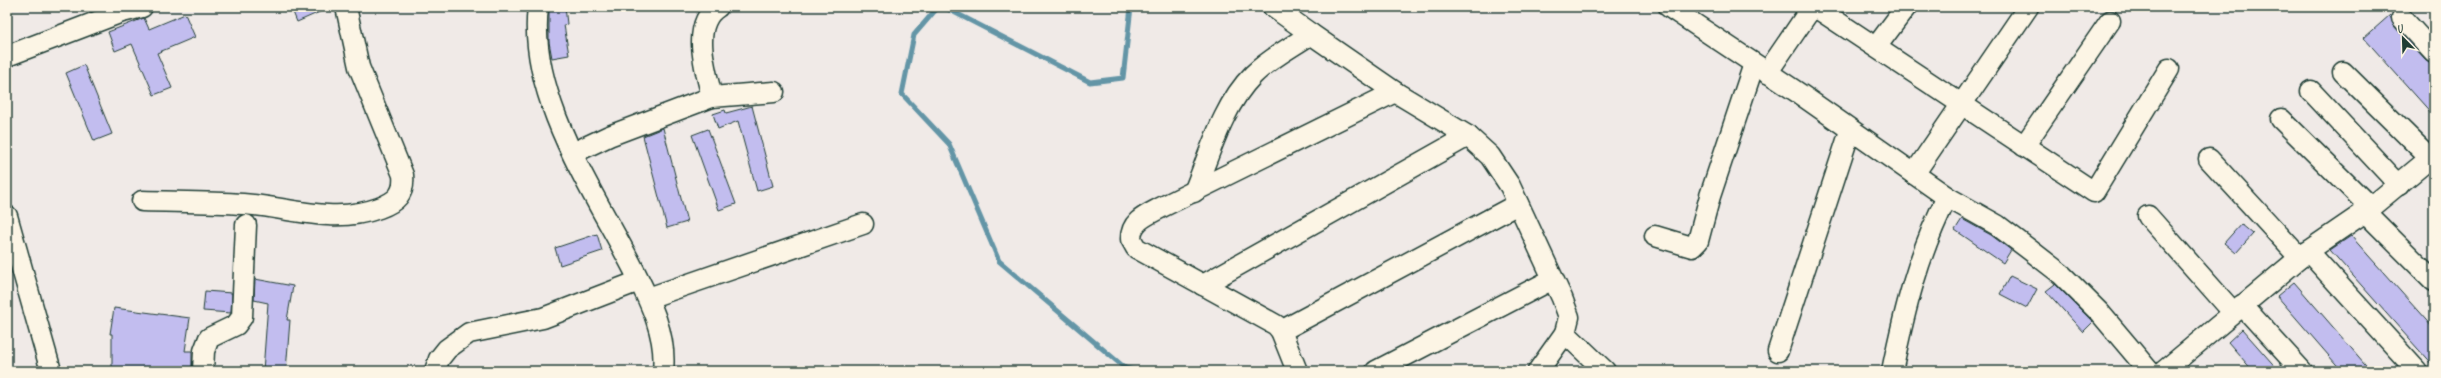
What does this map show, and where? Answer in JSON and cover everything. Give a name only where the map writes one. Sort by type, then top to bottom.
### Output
[{"type":"street","points":[[7,56],[122,12],[142,7]]},
{"type":"street","points":[[142,201],[245,204],[318,216],[343,216],[370,212],[386,206],[399,197],[403,189],[402,175],[359,67],[346,7]]},
{"type":"street","points":[[538,7],[539,48],[550,103],[573,153],[648,298],[660,334],[665,355],[663,371]]},
{"type":"street","points":[[712,97],[702,44],[704,22],[708,15],[718,7]]},
{"type":"street","points":[[1273,7],[1395,92],[1468,136],[1490,156],[1501,170],[1553,279],[1569,317],[1565,333],[1538,371]]},
{"type":"street","points":[[1669,7],[1947,197],[1998,226],[2061,274],[2100,313],[2149,371]]},
{"type":"street","points":[[1655,236],[1692,247],[1698,241],[1710,196],[1761,69],[1812,7]]},
{"type":"street","points":[[1815,7],[2094,192],[2169,69]]},
{"type":"street","points":[[1876,47],[1906,7]]},
{"type":"street","points":[[1914,174],[2028,7]]},
{"type":"street","points":[[2402,18],[2434,53]]},
{"type":"street","points":[[2024,146],[2110,22]]},
{"type":"street","points":[[1194,192],[1219,129],[1241,89],[1265,65],[1311,34]]},
{"type":"street","points":[[2164,371],[2304,254],[2368,210],[2433,158],[2342,72]]},
{"type":"street","points":[[2311,91],[2399,185]]},
{"type":"street","points":[[573,153],[609,136],[712,97],[774,92]]},
{"type":"street","points":[[1296,371],[1281,331],[1265,318],[1136,248],[1131,239],[1131,233],[1136,222],[1395,92]]},
{"type":"street","points":[[2281,119],[2434,281]]},
{"type":"street","points":[[1778,351],[1850,131]]},
{"type":"street","points":[[1203,285],[1468,136]]},
{"type":"street","points":[[2209,159],[2304,254],[2417,371]]},
{"type":"street","points":[[1892,371],[1906,305],[1916,272],[1928,236],[1947,197]]},
{"type":"street","points":[[1281,331],[1518,204]]},
{"type":"street","points":[[7,216],[10,238],[51,371]]},
{"type":"street","points":[[2148,216],[2238,309],[2302,371]]},
{"type":"street","points":[[648,298],[863,224]]},
{"type":"street","points":[[203,371],[204,351],[209,338],[236,325],[242,317],[246,225]]},
{"type":"street","points":[[1380,370],[1553,279]]},
{"type":"street","points":[[435,371],[439,359],[447,349],[469,333],[543,318],[639,281]]},
{"type":"street","points":[[1565,333],[1605,371]]},
{"type":"building","points":[[291,7],[331,7],[297,22]]},
{"type":"building","points":[[549,7],[565,7],[567,24],[564,25],[569,55],[552,58],[549,42]]},
{"type":"building","points":[[185,14],[195,37],[157,53],[172,88],[154,95],[132,44],[115,51],[108,32],[144,18],[149,29]]},
{"type":"building","points":[[2390,15],[2394,26],[2426,61],[2434,64],[2434,116],[2364,38]]},
{"type":"building","points":[[84,65],[112,134],[94,141],[66,73]]},
{"type":"building","points":[[752,106],[773,186],[757,191],[738,121],[718,129],[713,114],[725,110],[726,113]]},
{"type":"building","points":[[663,128],[687,222],[667,228],[643,136]]},
{"type":"building","points":[[708,129],[736,204],[719,210],[692,135]]},
{"type":"building","points":[[1962,219],[1991,235],[2011,250],[2003,263],[1955,230]]},
{"type":"building","points":[[2241,224],[2253,234],[2236,253],[2224,243]]},
{"type":"building","points":[[597,234],[602,251],[560,265],[555,248]]},
{"type":"building","points":[[2351,236],[2434,329],[2434,367],[2330,250]]},
{"type":"building","points":[[2010,276],[2037,289],[2027,308],[2000,294]]},
{"type":"building","points":[[255,279],[293,286],[287,320],[290,320],[286,371],[263,371],[268,303],[254,300]]},
{"type":"building","points":[[2294,282],[2371,371],[2342,371],[2277,296]]},
{"type":"building","points":[[2055,284],[2093,322],[2083,332],[2046,291]]},
{"type":"building","points":[[205,291],[232,293],[231,313],[203,311]]},
{"type":"building","points":[[114,308],[190,318],[185,351],[192,351],[192,371],[112,371],[112,334],[110,334]]},
{"type":"building","points":[[2242,329],[2279,371],[2253,371],[2228,342]]},
{"type":"waterway","points":[[938,7],[914,35],[902,94],[949,144],[999,261],[1125,368],[1138,371]]},
{"type":"waterway","points":[[944,7],[1090,82],[1123,78],[1131,7]]}]
